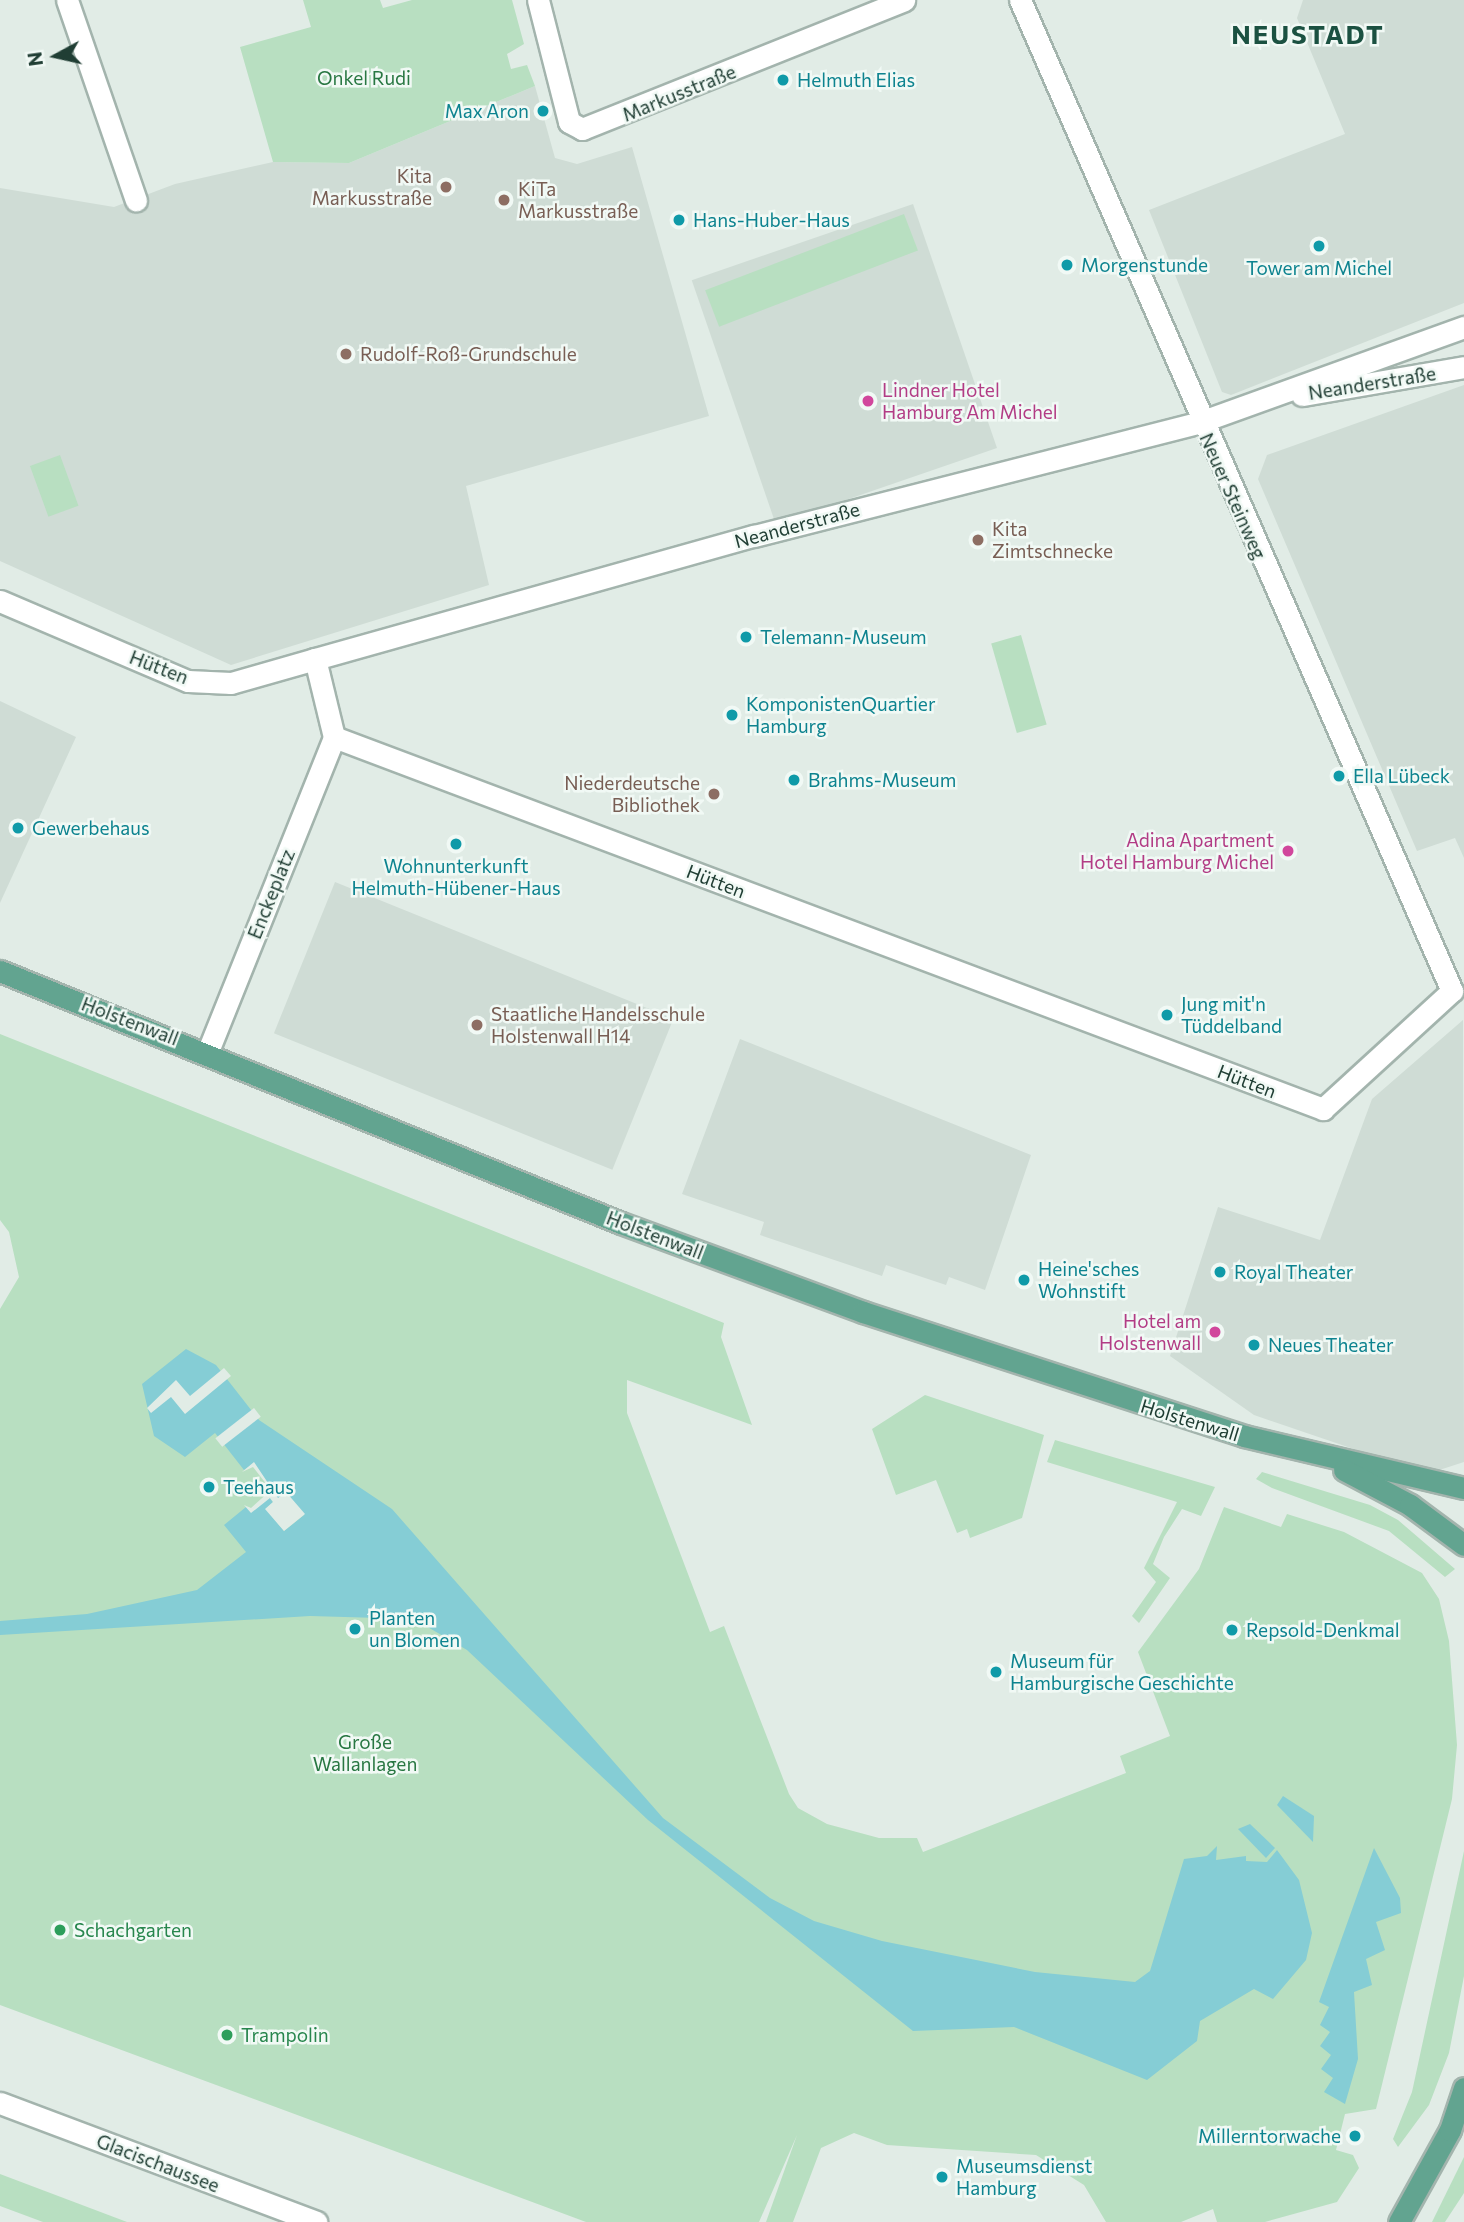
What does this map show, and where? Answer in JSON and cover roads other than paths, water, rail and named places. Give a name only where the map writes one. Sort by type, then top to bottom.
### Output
[{"type":"main road","name":"Holstenwall","points":[[0,971],[208,1051],[621,1223],[813,1293],[1069,1382],[1324,1459],[1464,1488]]},
{"type":"main road","name":"Holstenwall","points":[[1324,1459],[1410,1505],[1464,1545]]},
{"type":"main road","points":[[1399,2222],[1450,2130],[1464,2088]]},
{"type":"street","points":[[67,0],[136,200]]},
{"type":"street","name":"Markusstraße","points":[[538,0],[569,122],[582,129],[904,0]]},
{"type":"street","name":"Neuer Steinweg","points":[[1020,0],[1200,422],[1452,991]]},
{"type":"street","name":"Neanderstraße","points":[[1279,398],[1366,358],[1464,327]]},
{"type":"street","name":"Neanderstraße","points":[[315,659],[754,536],[1200,422],[1279,398],[1464,367]]},
{"type":"street","name":"Hütten","points":[[0,601],[188,681],[231,683],[315,659]]},
{"type":"street","points":[[315,659],[334,737]]},
{"type":"street","name":"Hütten","points":[[334,737],[1323,1110],[1452,991]]},
{"type":"street","name":"Enckeplatz","points":[[208,1051],[334,737]]},
{"type":"street","name":"Glacischaussee","points":[[0,2104],[316,2222]]},
{"type":"water","points":[[186,1349],[216,1365],[259,1420],[392,1509],[663,1818],[770,1898],[814,1921],[882,1941],[1035,1972],[1135,1982],[1150,1971],[1184,1859],[1207,1856],[1217,1846],[1216,1860],[1246,1856],[1246,1861],[1267,1862],[1277,1850],[1299,1880],[1312,1933],[1306,1960],[1273,1999],[1254,1989],[1200,2021],[1197,2041],[1147,2080],[1014,2027],[913,2031],[648,1820],[467,1650],[414,1619],[310,1616],[0,1635],[0,1621],[87,1614],[197,1590],[246,1552],[224,1525],[246,1507],[251,1512],[269,1497],[273,1502],[266,1509],[284,1531],[304,1515],[286,1493],[278,1499],[254,1463],[244,1470],[215,1433],[185,1457],[154,1436],[142,1384]]},
{"type":"water","points":[[1283,1796],[1314,1816],[1313,1842],[1277,1805]]},
{"type":"water","points":[[1250,1824],[1275,1848],[1266,1858],[1238,1829]]},
{"type":"water","points":[[1374,1848],[1400,1898],[1401,1913],[1376,1922],[1385,1950],[1366,1959],[1372,1985],[1354,1992],[1358,2059],[1345,2104],[1324,2092],[1333,2078],[1321,2069],[1331,2055],[1320,2046],[1330,2032],[1320,2025],[1329,2007],[1319,2002]]},
{"type":"place","name":"Helmuth Elias","points":[[783,80]]},
{"type":"place","name":"Max Aron","points":[[543,111]]},
{"type":"place","name":"Kita Markusstraße","points":[[446,187]]},
{"type":"place","name":"KiTa Markusstraße","points":[[504,200]]},
{"type":"place","name":"Hans-Huber-Haus","points":[[679,220]]},
{"type":"place","name":"Tower am Michel","points":[[1319,246]]},
{"type":"place","name":"Morgenstunde","points":[[1067,265]]},
{"type":"place","name":"Rudolf-Roß-Grundschule","points":[[346,354]]},
{"type":"place","name":"Lindner Hotel Hamburg Am Michel","points":[[868,401]]},
{"type":"place","name":"Kita Zimtschnecke","points":[[978,540]]},
{"type":"place","name":"Telemann-Museum","points":[[746,637]]},
{"type":"place","name":"KomponistenQuartier Hamburg","points":[[732,715]]},
{"type":"place","name":"Ella Lübeck","points":[[1339,776]]},
{"type":"place","name":"Brahms-Museum","points":[[794,780]]},
{"type":"place","name":"Niederdeutsche Bibliothek","points":[[714,794]]},
{"type":"place","name":"Gewerbehaus","points":[[18,828]]},
{"type":"place","name":"Wohnunterkunft Helmuth-Hübener-Haus","points":[[456,844]]},
{"type":"place","name":"Adina Apartment Hotel Hamburg Michel","points":[[1288,851]]},
{"type":"place","name":"Jung mit'n Tüddelband","points":[[1167,1015]]},
{"type":"place","name":"Staatliche Handelsschule Holstenwall H14","points":[[477,1025]]},
{"type":"place","name":"Royal Theater","points":[[1220,1272]]},
{"type":"place","name":"Heine'sches Wohnstift","points":[[1024,1280]]},
{"type":"place","name":"Hotel am Holstenwall","points":[[1215,1332]]},
{"type":"place","name":"Neues Theater","points":[[1254,1345]]},
{"type":"place","name":"Teehaus","points":[[209,1487]]},
{"type":"place","name":"Planten un Blomen","points":[[355,1629]]},
{"type":"place","name":"Repsold-Denkmal","points":[[1232,1630]]},
{"type":"place","name":"Museum für Hamburgische Geschichte","points":[[996,1672]]},
{"type":"place","name":"Schachgarten","points":[[60,1930]]},
{"type":"place","name":"Trampolin","points":[[227,2035]]},
{"type":"place","name":"Millerntorwache","points":[[1355,2136]]},
{"type":"place","name":"Museumsdienst Hamburg","points":[[942,2177]]},
{"type":"district","name":"NEUSTADT","points":[[1308,34]]},
{"type":"park label","name":"Onkel Rudi","points":[[364,78]]},
{"type":"park label","name":"Große Wallanlagen","points":[[365,1753]]}]
